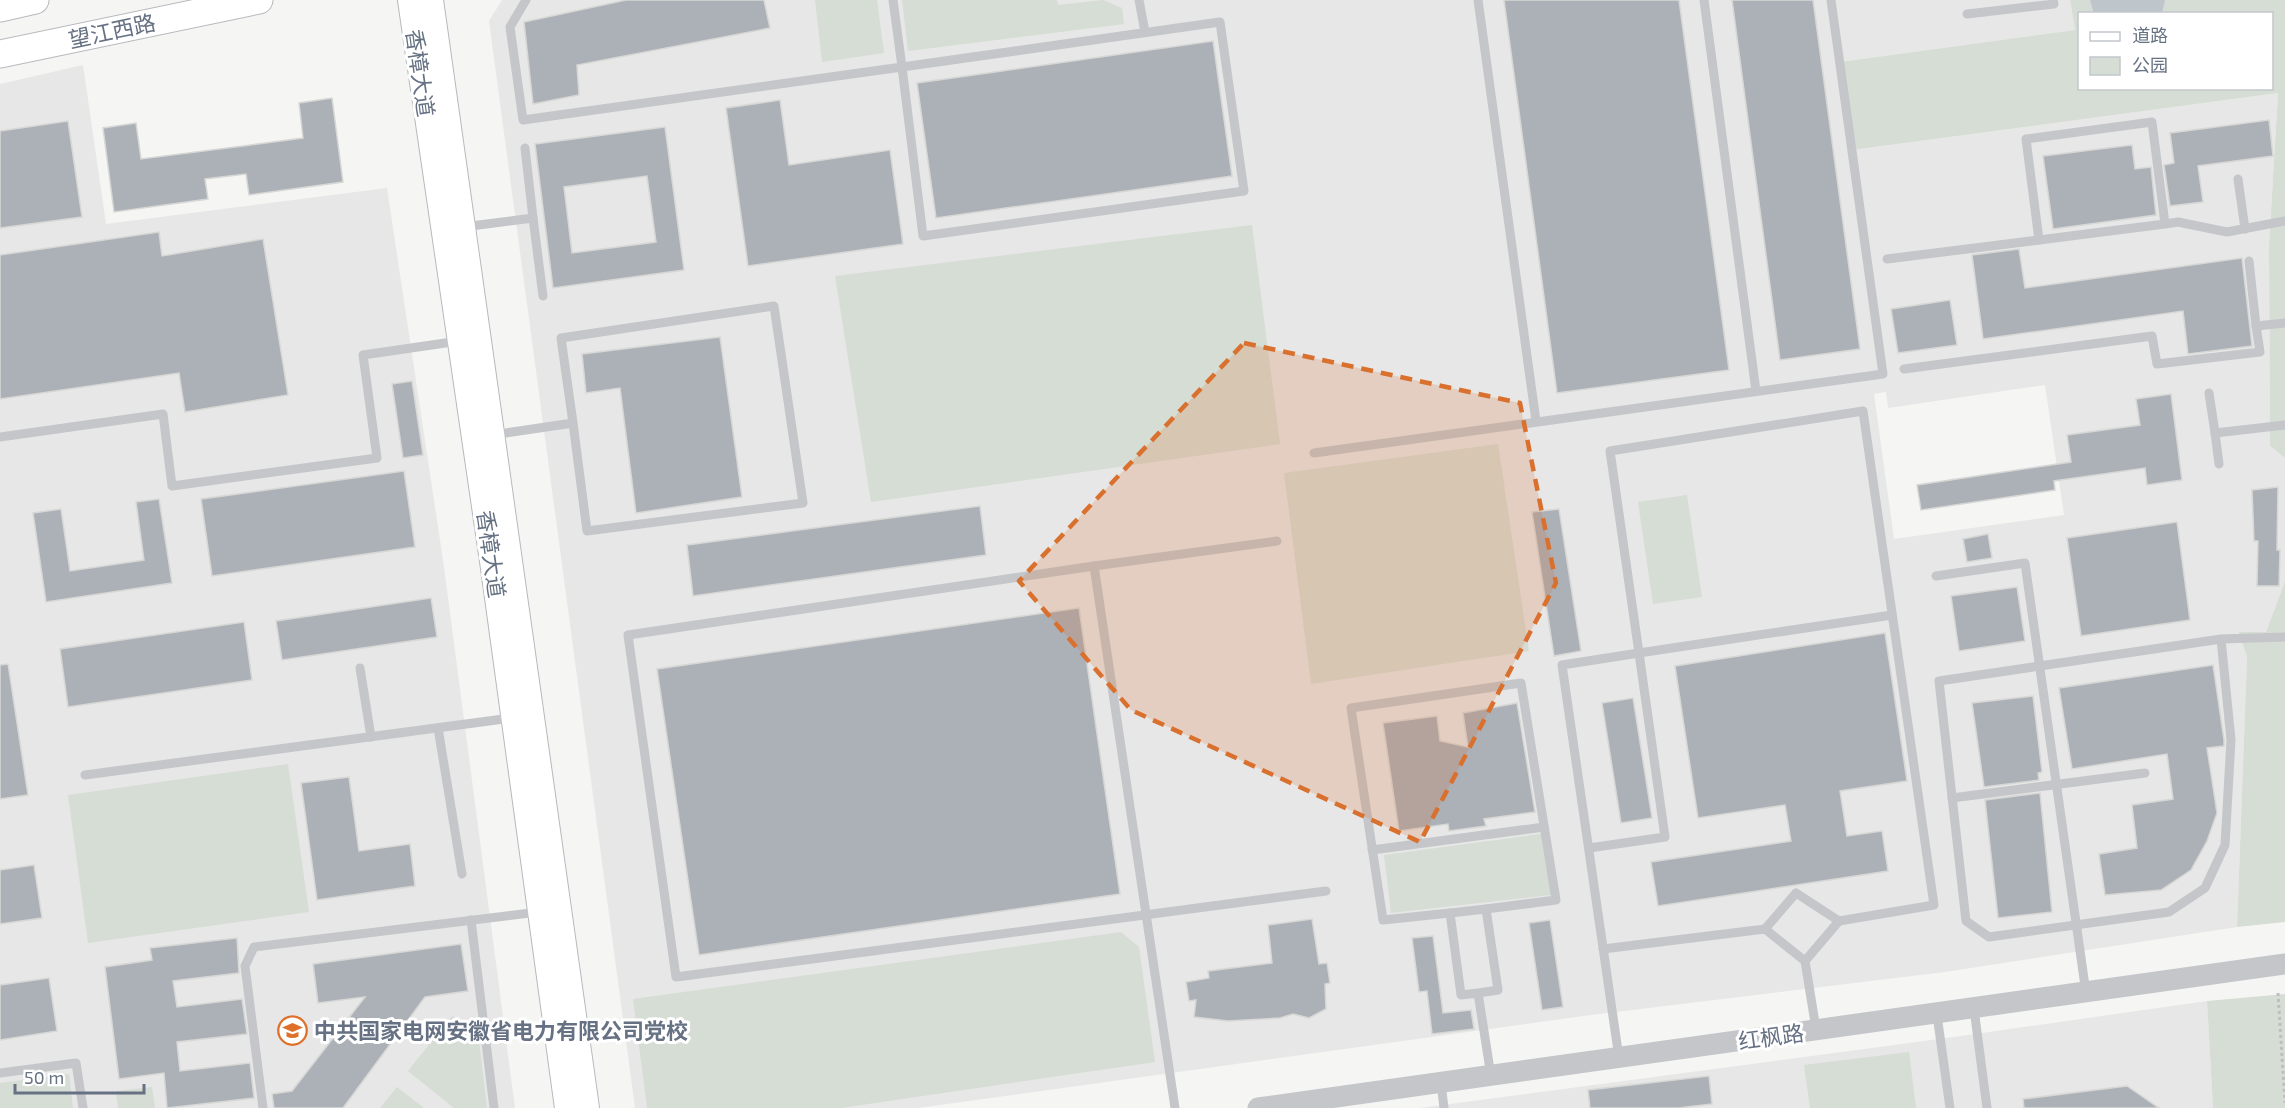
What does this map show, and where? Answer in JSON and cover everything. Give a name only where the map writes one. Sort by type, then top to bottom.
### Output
[{"type":"main road","points":[[0,8],[35,0]]},
{"type":"main road","name":"望江西路","points":[[0,54],[259,0]]},
{"type":"main road","name":"香樟大道","points":[[410,0],[514,718],[567,1108]]},
{"type":"main road","name":"香樟大道","points":[[431,0],[587,1108]]},
{"type":"street","name":"红枫路","points":[[1258,1108],[1974,1010],[2285,964]]},
{"type":"lane","points":[[526,0],[510,27],[523,120],[902,67],[1145,32],[1220,22],[1244,191],[923,236],[902,67],[893,0]]},
{"type":"lane","points":[[1139,0],[1145,32]]},
{"type":"lane","points":[[1479,0],[1536,421]]},
{"type":"lane","points":[[1704,0],[1756,391]]},
{"type":"lane","points":[[1314,453],[1883,374],[1831,0]]},
{"type":"lane","points":[[1967,14],[2054,4],[2053,0]]},
{"type":"lane","points":[[2039,240],[2026,139],[2152,122],[2165,224]]},
{"type":"lane","points":[[525,148],[543,296]]},
{"type":"lane","points":[[2238,179],[2245,229]]},
{"type":"lane","points":[[463,227],[533,218]]},
{"type":"lane","points":[[1887,260],[2178,222],[2227,232],[2285,221]]},
{"type":"lane","points":[[1904,369],[2152,336],[2157,364],[2260,352],[2249,261]]},
{"type":"lane","points":[[774,306],[803,503],[587,531],[573,423],[561,338],[774,306]]},
{"type":"lane","points":[[2256,326],[2285,323]]},
{"type":"lane","points":[[0,437],[163,414],[172,486],[377,458],[363,355],[459,341]]},
{"type":"lane","points":[[2209,393],[2219,464]]},
{"type":"lane","points":[[1589,848],[1665,837],[1610,451],[1863,411],[1934,905],[1839,921],[1805,961]]},
{"type":"lane","points":[[492,435],[573,423]]},
{"type":"lane","points":[[2215,433],[2285,425]]},
{"type":"lane","points":[[1277,540],[628,635],[676,977],[1326,891]]},
{"type":"lane","points":[[1936,576],[2025,563],[2086,993]]},
{"type":"lane","points":[[1094,566],[1174,1108]]},
{"type":"lane","points":[[1619,1058],[1562,665],[1892,615]]},
{"type":"lane","points":[[2221,639],[2231,740],[2225,844],[2205,888],[2169,912],[2076,925],[1989,937],[1966,921],[1939,681],[2221,639],[2285,637]]},
{"type":"lane","points":[[360,668],[371,737]]},
{"type":"lane","points":[[1521,683],[1556,900],[1383,920],[1372,850],[1351,708],[1521,683]]},
{"type":"lane","points":[[85,775],[514,718]]},
{"type":"lane","points":[[438,728],[462,874]]},
{"type":"lane","points":[[1952,798],[2145,773]]},
{"type":"lane","points":[[1372,850],[1544,827]]},
{"type":"lane","points":[[1603,949],[1765,929],[1796,893],[1839,921]]},
{"type":"lane","points":[[1450,913],[1461,995],[1498,990],[1486,909]]},
{"type":"lane","points":[[263,1108],[245,966],[254,947],[540,912]]},
{"type":"lane","points":[[471,920],[494,1108]]},
{"type":"lane","points":[[1765,929],[1805,961],[1817,1031]]},
{"type":"lane","points":[[1478,993],[1491,1076]]},
{"type":"lane","points":[[1974,1010],[1987,1108]]},
{"type":"lane","points":[[1937,1015],[1950,1108]]},
{"type":"lane","points":[[0,1073],[76,1063],[83,1108]]},
{"type":"lane","points":[[1441,1083],[1444,1108]]},
{"type":"path","points":[[2278,993],[2285,1103]]},
{"type":"highlighted area","points":[[1244,343],[1520,403],[1556,583],[1420,842],[1131,710],[1019,581]]},
{"type":"shaded area","points":[[502,0],[2070,0],[2075,30],[1840,62],[1852,150],[2278,93],[2269,245],[2270,446],[2285,458],[2285,581],[2266,632],[2240,633],[2247,657],[2237,927],[1945,972],[1583,1016],[918,1108],[635,1108],[489,21]],"holes":[[[2045,385],[2064,515],[1894,539],[1874,394],[1886,392],[1888,408]]]},
{"type":"shaded area","points":[[2090,0],[2165,0],[2162,12],[2093,12]]},
{"type":"shaded area","points":[[83,65],[106,224],[387,188],[444,567],[515,1108],[0,1108],[0,84]]},
{"type":"shaded area","points":[[2207,1001],[2213,1108],[1420,1108],[1954,1037]]},
{"type":"green space","points":[[815,0],[877,0],[884,53],[822,62]]},
{"type":"green space","points":[[902,0],[1057,0],[1058,5],[1103,0],[1122,8],[1124,24],[908,51]]},
{"type":"green space","points":[[2070,0],[2285,0],[2285,458],[2270,446],[2269,245],[2278,93],[1852,150],[1840,62],[2075,30]]},
{"type":"green space","points":[[1252,225],[1280,444],[871,502],[835,276]]},
{"type":"green space","points":[[1498,444],[1529,651],[1311,684],[1284,473]]},
{"type":"green space","points":[[1687,495],[1702,597],[1653,604],[1638,502]]},
{"type":"green space","points":[[2285,581],[2285,922],[2237,927],[2247,657],[2239,632],[2266,632]]},
{"type":"green space","points":[[288,764],[309,912],[88,943],[68,795]]},
{"type":"green space","points":[[1541,834],[1551,895],[1391,913],[1384,855]]},
{"type":"green space","points":[[1121,932],[1139,947],[1155,1062],[841,1108],[647,1108],[633,999]]},
{"type":"green space","points":[[2285,994],[2285,1108],[2213,1108],[2207,1001]]},
{"type":"green space","points":[[452,1016],[478,1032],[487,1108],[454,1108],[408,1071]]},
{"type":"green space","points":[[1909,1052],[1916,1108],[1810,1108],[1804,1065]]},
{"type":"green space","points":[[69,1074],[73,1108],[0,1108],[0,1083]]},
{"type":"green space","points":[[152,1087],[155,1108],[118,1108],[116,1091]]},
{"type":"green space","points":[[397,1087],[424,1108],[380,1108]]},
{"type":"building","points":[[626,0],[764,0],[770,28],[577,65],[579,95],[533,104],[524,22]]},
{"type":"building","points":[[1504,0],[1679,0],[1729,370],[1557,393]]},
{"type":"building","points":[[1732,0],[1813,0],[1860,349],[1780,360]]},
{"type":"building","points":[[1213,41],[1232,176],[936,218],[917,83]]},
{"type":"building","points":[[332,98],[343,182],[249,195],[246,174],[205,179],[208,199],[114,212],[103,128],[136,123],[141,159],[243,146],[303,138],[299,103]]},
{"type":"building","points":[[780,100],[789,165],[890,150],[903,244],[748,266],[726,108]]},
{"type":"building","points":[[2269,120],[2273,156],[2198,166],[2203,202],[2170,206],[2164,165],[2174,163],[2170,133]]},
{"type":"building","points":[[68,121],[82,217],[0,228],[0,131]]},
{"type":"building","points":[[665,127],[684,270],[553,288],[535,144]],"holes":[[[647,176],[656,242],[572,253],[564,187]]]},
{"type":"building","points":[[2132,145],[2135,169],[2151,167],[2156,215],[2053,229],[2043,156]]},
{"type":"building","points":[[159,232],[162,256],[263,239],[288,395],[185,412],[179,373],[0,399],[0,255]]},
{"type":"building","points":[[2019,249],[2025,288],[2242,258],[2252,346],[2188,354],[2183,311],[1983,339],[1972,255]]},
{"type":"building","points":[[1950,300],[1957,345],[1898,353],[1891,309]]},
{"type":"building","points":[[720,337],[742,497],[636,513],[620,388],[586,393],[582,354]]},
{"type":"building","points":[[412,381],[423,455],[403,458],[392,384]]},
{"type":"building","points":[[2171,394],[2182,480],[2147,485],[2145,468],[2054,481],[2055,490],[1921,510],[1917,485],[2071,462],[2067,435],[2140,425],[2136,399]]},
{"type":"building","points":[[404,471],[415,547],[212,576],[201,499]]},
{"type":"building","points":[[2278,487],[2279,586],[2257,586],[2258,541],[2254,541],[2252,490]]},
{"type":"building","points":[[159,499],[172,583],[46,602],[33,513],[61,509],[70,571],[144,560],[136,502]]},
{"type":"building","points":[[980,506],[986,555],[693,596],[687,545]]},
{"type":"building","points":[[1559,509],[1581,651],[1554,656],[1532,512]]},
{"type":"building","points":[[2177,522],[2190,620],[2081,636],[2067,538]]},
{"type":"building","points":[[1988,534],[1992,558],[1967,562],[1963,539]]},
{"type":"building","points":[[2017,587],[2025,641],[1959,651],[1951,596]]},
{"type":"building","points":[[431,598],[437,637],[282,660],[276,621]]},
{"type":"building","points":[[1079,608],[1120,894],[699,955],[657,669]]},
{"type":"building","points":[[244,622],[252,680],[68,707],[60,649]]},
{"type":"building","points":[[1885,633],[1907,781],[1840,791],[1847,836],[1882,831],[1888,871],[1658,906],[1651,862],[1791,841],[1785,805],[1698,818],[1675,666]]},
{"type":"building","points":[[8,664],[28,795],[0,799],[0,665]]},
{"type":"building","points":[[2213,665],[2224,746],[2207,748],[2217,813],[2207,841],[2191,870],[2161,890],[2105,895],[2099,854],[2137,848],[2132,805],[2173,799],[2167,754],[2072,769],[2059,688]]},
{"type":"building","points":[[2033,696],[2042,772],[2038,773],[2039,780],[1984,787],[1972,703]]},
{"type":"building","points":[[1633,698],[1652,818],[1621,823],[1602,703]]},
{"type":"building","points":[[1517,703],[1535,812],[1484,819],[1486,826],[1449,831],[1448,824],[1399,831],[1383,723],[1437,716],[1440,741],[1468,747],[1463,713]]},
{"type":"building","points":[[349,777],[359,851],[410,844],[415,886],[317,900],[301,783]]},
{"type":"building","points":[[2040,793],[2052,912],[1998,918],[1985,800]]},
{"type":"building","points":[[34,865],[42,918],[0,924],[0,870]]},
{"type":"building","points":[[1312,919],[1319,964],[1327,963],[1330,983],[1325,984],[1326,1009],[1309,1018],[1293,1014],[1280,1018],[1228,1021],[1194,1017],[1196,1000],[1189,1001],[1186,982],[1209,978],[1208,971],[1272,963],[1268,925]]},
{"type":"building","points":[[1550,920],[1563,1007],[1542,1010],[1529,923]]},
{"type":"building","points":[[1433,936],[1443,1013],[1471,1010],[1474,1029],[1432,1034],[1427,991],[1419,992],[1412,938]]},
{"type":"building","points":[[237,938],[239,973],[173,981],[177,1007],[242,999],[247,1034],[177,1042],[180,1071],[250,1063],[254,1098],[167,1108],[164,1073],[119,1079],[105,967],[152,960],[150,948]]},
{"type":"building","points":[[461,944],[468,991],[425,997],[343,1108],[274,1108],[272,1094],[292,1091],[365,997],[318,1003],[313,964]]},
{"type":"building","points":[[49,978],[57,1031],[0,1040],[0,985]]},
{"type":"building","points":[[1709,1076],[1712,1104],[1678,1108],[1590,1108],[1588,1090]]},
{"type":"building","points":[[2127,1086],[2159,1108],[2024,1108],[2023,1099]]},
{"type":"place","name":"中共国家电网安徽省电力有限公司党校","points":[[293,1031]]}]
